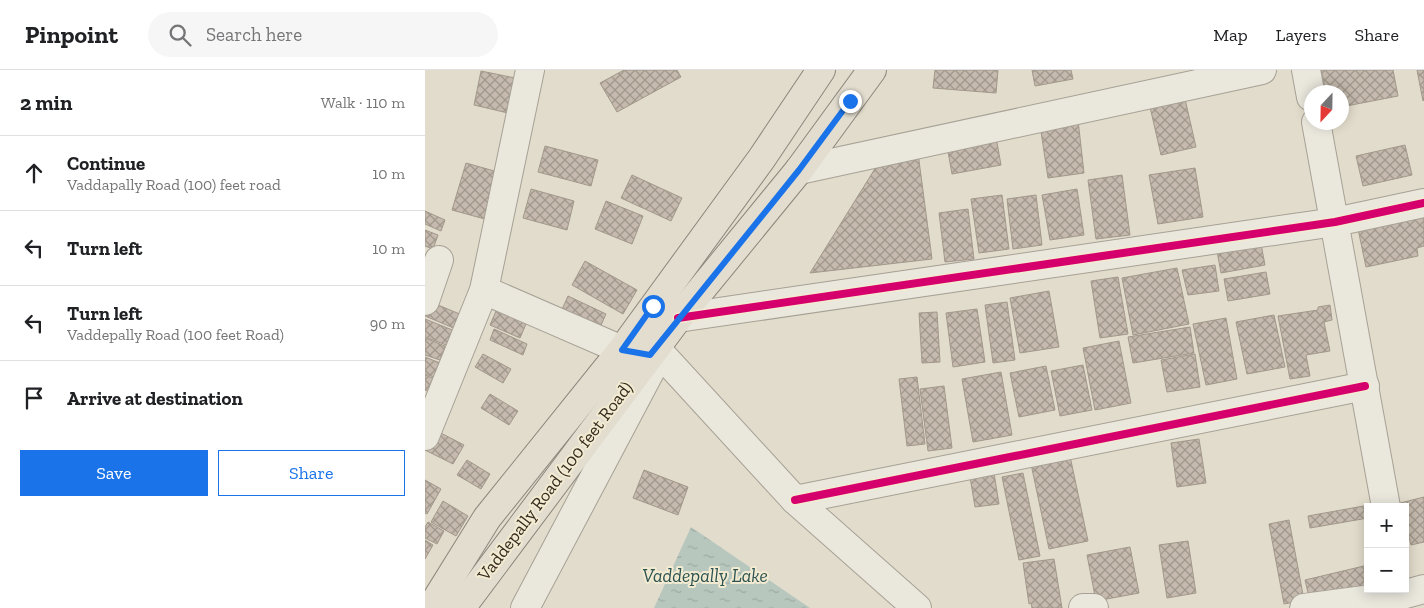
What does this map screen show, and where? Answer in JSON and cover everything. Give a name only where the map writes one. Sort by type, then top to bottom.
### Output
[{"type":"main road","points":[[431,608],[487,518],[622,350],[762,158],[821,70]]},
{"type":"main road","name":"Vaddepally Road (100 feet Road)","points":[[461,608],[655,354],[678,318],[799,170],[872,70]]},
{"type":"street","points":[[425,434],[484,290],[530,70]]},
{"type":"street","points":[[799,170],[1263,70]]},
{"type":"street","points":[[1306,70],[1309,85]]},
{"type":"street","points":[[1318,130],[1385,503]]},
{"type":"street","points":[[678,318],[1335,222],[1424,203]]},
{"type":"street","points":[[425,301],[439,260]]},
{"type":"street","points":[[484,290],[622,350],[655,354],[795,500],[917,608]]},
{"type":"street","points":[[525,608],[645,378],[655,354]]},
{"type":"street","points":[[795,500],[1365,386]]},
{"type":"street","points":[[1304,608],[1408,595]]},
{"type":"street","points":[[1083,608],[1094,608]]},
{"type":"water","name":"Vaddepally Lake","points":[[691,527],[810,608],[654,608]]},
{"type":"building","points":[[624,70],[677,70],[681,77],[617,112],[600,83]]},
{"type":"building","points":[[935,70],[998,70],[996,93],[933,88]]},
{"type":"building","points":[[1032,70],[1071,70],[1073,79],[1035,86]]},
{"type":"building","points":[[1321,70],[1393,70],[1398,96],[1349,105],[1349,85],[1324,85]]},
{"type":"building","points":[[1417,70],[1424,70],[1423,101]]},
{"type":"building","points":[[481,71],[520,79],[512,114],[474,105]]},
{"type":"building","points":[[1185,99],[1196,147],[1161,155],[1150,107]]},
{"type":"building","points":[[1078,120],[1084,173],[1048,178],[1040,125]]},
{"type":"building","points":[[996,137],[1001,165],[952,174],[947,146]]},
{"type":"building","points":[[1405,145],[1412,175],[1363,186],[1356,156]]},
{"type":"building","points":[[545,146],[598,160],[591,186],[538,172]]},
{"type":"building","points":[[918,153],[932,259],[810,273],[881,159]]},
{"type":"building","points":[[466,163],[505,174],[492,221],[452,210]]},
{"type":"building","points":[[1195,168],[1203,217],[1158,224],[1149,175]]},
{"type":"building","points":[[632,175],[682,198],[671,221],[621,198]]},
{"type":"building","points":[[1122,175],[1130,235],[1096,239],[1088,180]]},
{"type":"building","points":[[531,189],[574,201],[567,230],[523,218]]},
{"type":"building","points":[[1077,189],[1084,235],[1050,240],[1042,195]]},
{"type":"building","points":[[1002,195],[1009,249],[979,253],[971,199]]},
{"type":"building","points":[[1036,195],[1042,245],[1013,249],[1007,199]]},
{"type":"building","points":[[606,201],[643,216],[632,244],[595,229]]},
{"type":"building","points":[[968,209],[974,259],[945,262],[939,213]]},
{"type":"building","points":[[425,211],[445,220],[441,231],[425,224]]},
{"type":"building","points":[[1424,214],[1424,246],[1417,248],[1418,256],[1366,267],[1358,229]]},
{"type":"building","points":[[425,230],[438,235],[433,249],[425,246]]},
{"type":"building","points":[[1261,244],[1265,265],[1221,273],[1217,251]]},
{"type":"building","points":[[585,261],[637,290],[623,314],[572,285]]},
{"type":"building","points":[[1215,265],[1219,291],[1188,295],[1182,270]]},
{"type":"building","points":[[1177,268],[1189,324],[1133,335],[1122,278]]},
{"type":"building","points":[[1266,272],[1270,294],[1228,301],[1224,279]]},
{"type":"building","points":[[1118,277],[1128,334],[1100,338],[1091,281]]},
{"type":"building","points":[[1049,291],[1059,347],[1020,353],[1010,298]]},
{"type":"building","points":[[568,296],[606,314],[597,334],[559,316]]},
{"type":"building","points":[[431,302],[462,315],[456,329],[425,316]]},
{"type":"building","points":[[1007,302],[1015,360],[993,363],[985,305]]},
{"type":"building","points":[[499,304],[529,317],[520,338],[490,325]]},
{"type":"building","points":[[1330,305],[1332,320],[1324,322],[1330,351],[1306,355],[1310,376],[1290,379],[1278,316],[1318,310],[1318,307]]},
{"type":"building","points":[[977,309],[985,362],[953,367],[946,313]]},
{"type":"building","points":[[937,312],[940,362],[922,363],[919,313]]},
{"type":"building","points":[[1274,315],[1285,367],[1247,374],[1236,322]]},
{"type":"building","points":[[1226,318],[1237,379],[1206,385],[1193,324]]},
{"type":"building","points":[[425,319],[455,331],[449,346],[425,337]]},
{"type":"building","points":[[1190,327],[1194,353],[1133,363],[1128,337]]},
{"type":"building","points":[[494,329],[527,344],[523,355],[490,340]]},
{"type":"building","points":[[425,338],[445,346],[440,360],[425,355]]},
{"type":"building","points":[[1119,341],[1131,403],[1095,410],[1083,348]]},
{"type":"building","points":[[483,354],[511,369],[503,383],[475,367]]},
{"type":"building","points":[[1195,354],[1200,387],[1167,392],[1161,360]]},
{"type":"building","points":[[425,357],[440,363],[434,377],[425,374]]},
{"type":"building","points":[[1083,365],[1092,410],[1060,416],[1051,371]]},
{"type":"building","points":[[1046,366],[1055,410],[1019,417],[1010,373]]},
{"type":"building","points":[[1001,372],[1012,435],[973,442],[962,379]]},
{"type":"building","points":[[425,375],[435,379],[430,392],[425,390]]},
{"type":"building","points":[[917,377],[925,444],[907,446],[899,379]]},
{"type":"building","points":[[944,386],[952,448],[928,451],[920,389]]},
{"type":"building","points":[[490,394],[518,411],[509,425],[481,408]]},
{"type":"building","points":[[435,430],[464,445],[453,464],[425,450]]},
{"type":"building","points":[[1199,439],[1206,483],[1177,487],[1171,443]]},
{"type":"building","points":[[1070,456],[1088,541],[1049,549],[1031,464]]},
{"type":"building","points":[[467,460],[490,474],[481,489],[457,475]]},
{"type":"building","points":[[993,467],[999,504],[975,507],[969,471]]},
{"type":"building","points":[[644,470],[688,487],[678,515],[633,498]]},
{"type":"building","points":[[1023,473],[1040,556],[1019,560],[1002,477]]},
{"type":"building","points":[[425,480],[441,489],[427,514],[425,513]]},
{"type":"building","points":[[1424,497],[1424,542],[1411,545],[1409,537],[1409,503],[1400,503]]},
{"type":"building","points":[[443,501],[468,516],[456,536],[431,522]]},
{"type":"building","points":[[1364,506],[1364,519],[1310,528],[1308,516]]},
{"type":"building","points":[[1289,520],[1304,600],[1284,604],[1269,524]]},
{"type":"building","points":[[428,522],[444,531],[437,544],[425,538],[425,527]]},
{"type":"building","points":[[425,540],[433,545],[425,559]]},
{"type":"building","points":[[1188,541],[1196,593],[1167,598],[1159,545]]},
{"type":"building","points":[[1130,547],[1139,593],[1096,601],[1087,555]]},
{"type":"building","points":[[1054,559],[1062,608],[1032,608],[1031,603],[1029,604],[1023,563]]},
{"type":"building","points":[[1364,566],[1364,589],[1310,601],[1305,580]]},
{"type":"cycle path","points":[[678,318],[1335,222],[1424,203]]},
{"type":"cycle path","points":[[795,500],[1365,386]]},
{"type":"route","points":[[653,306],[622,350],[650,355],[799,170],[850,101]]}]
